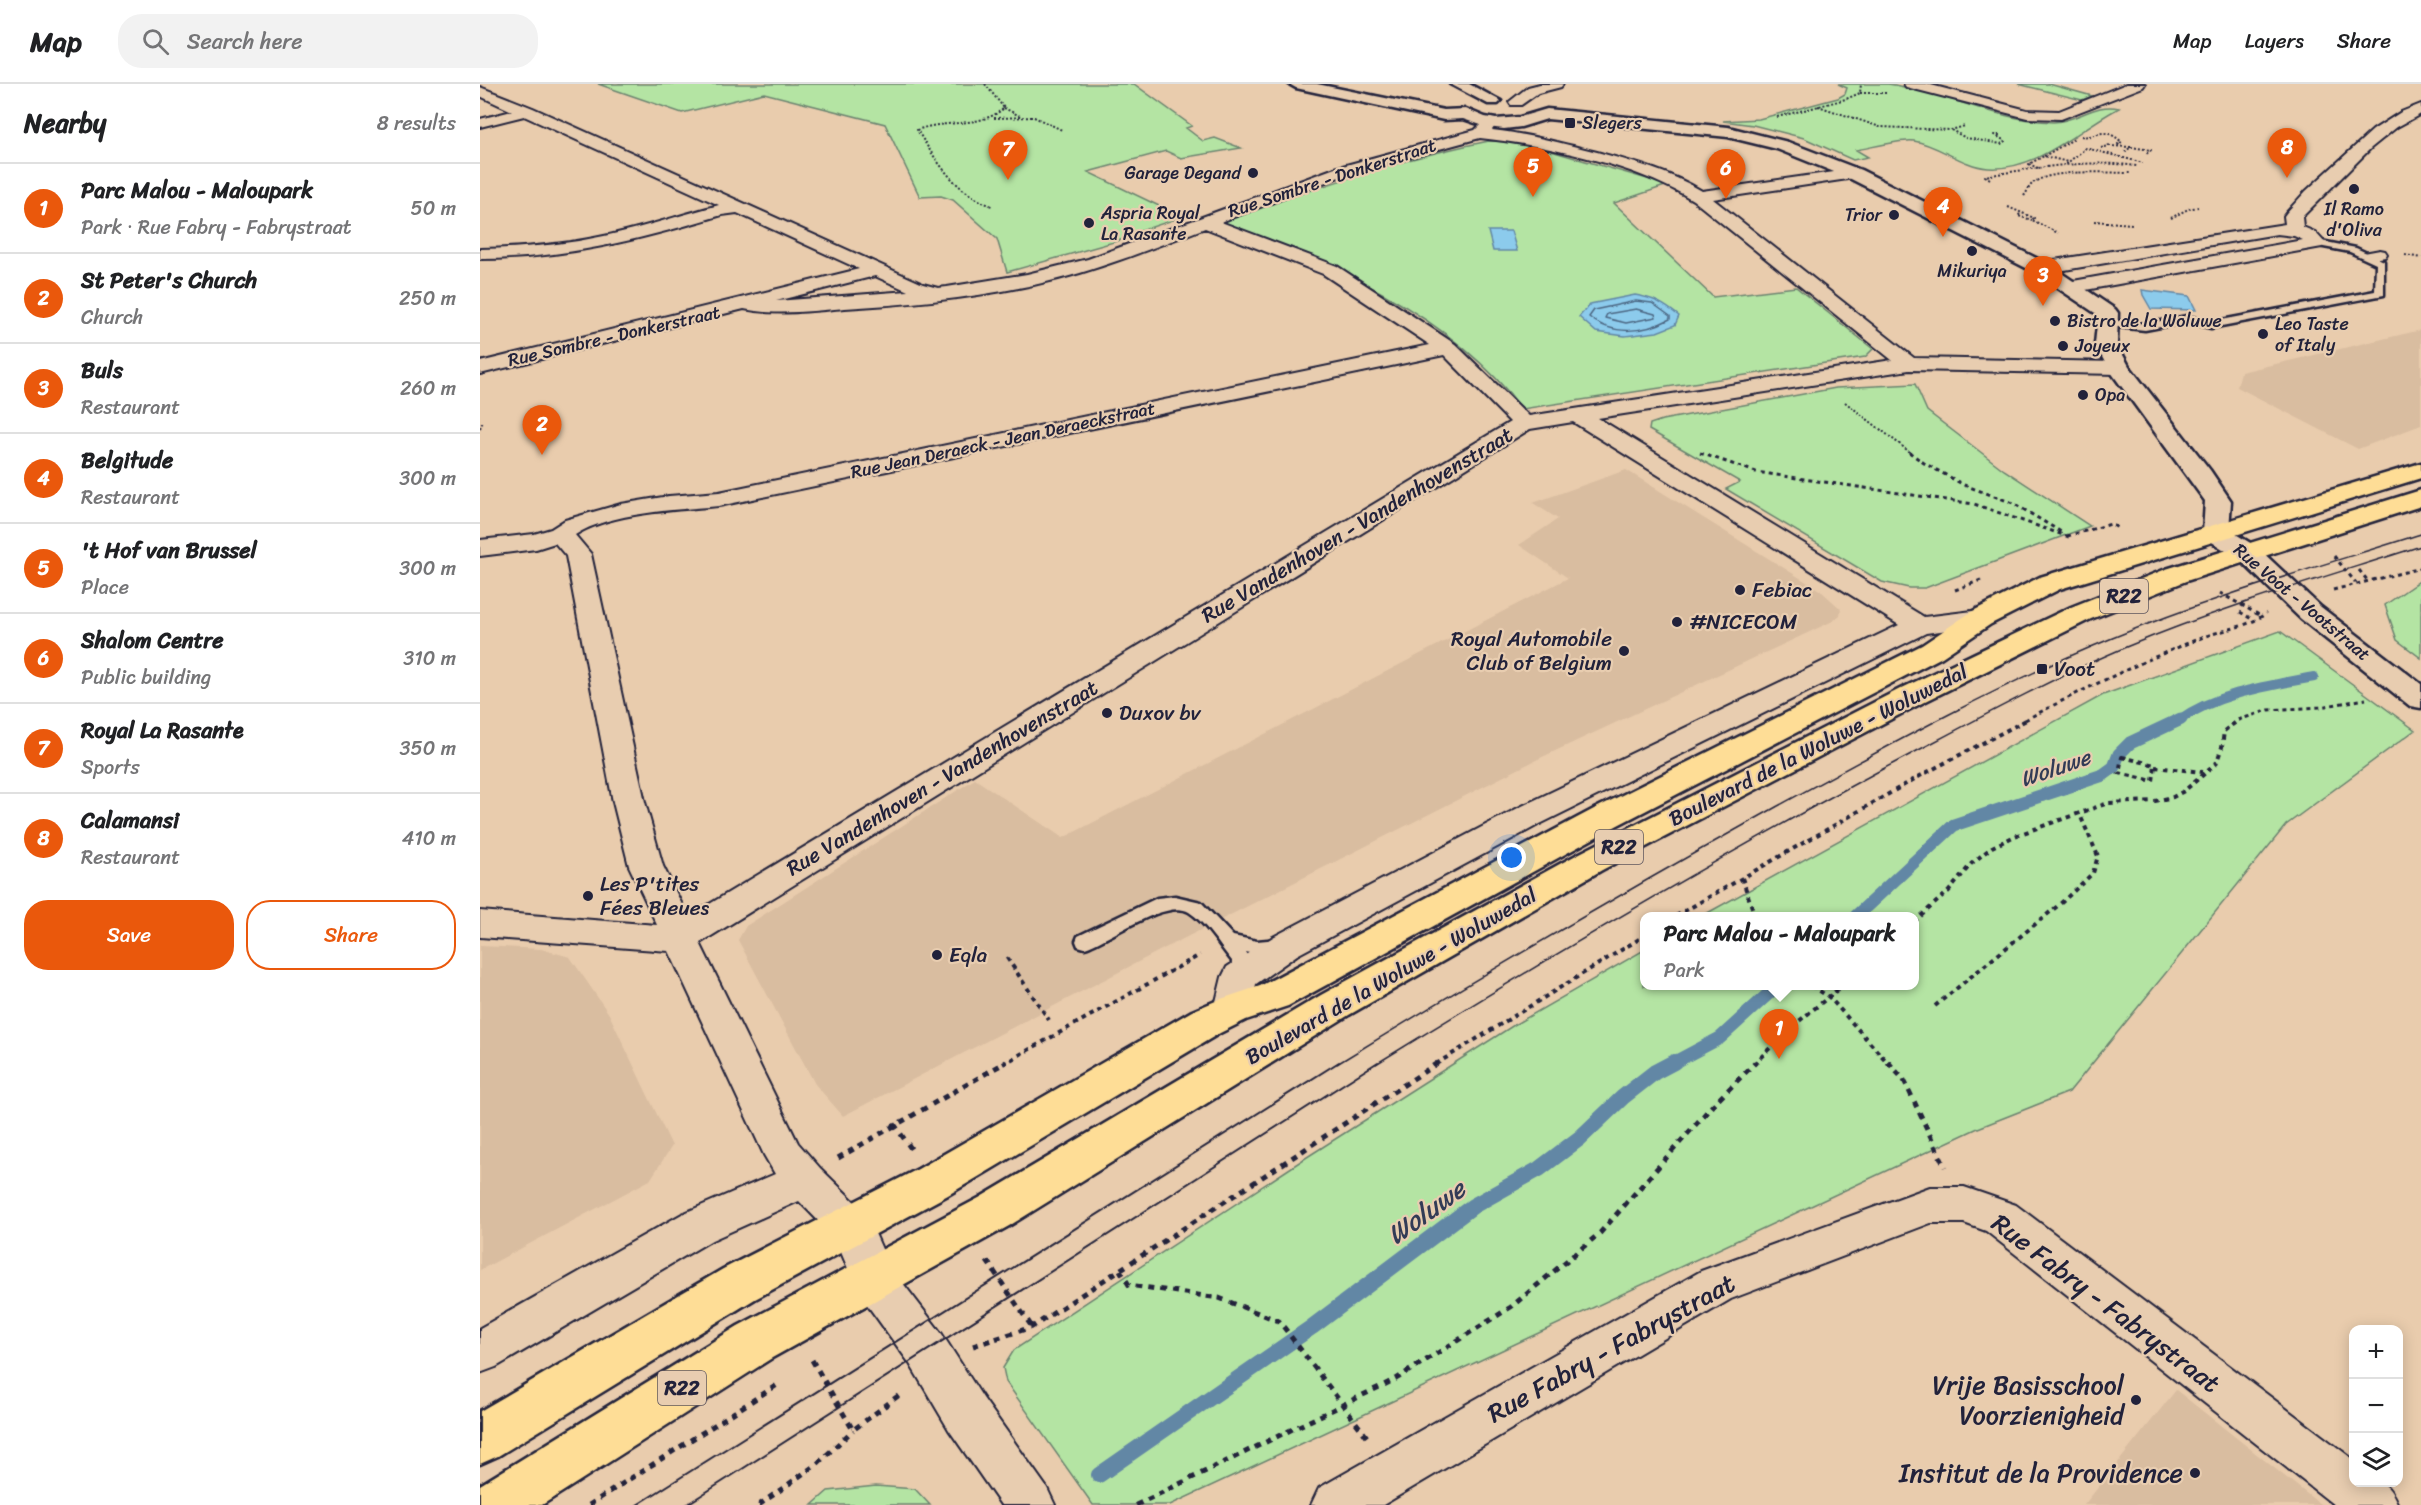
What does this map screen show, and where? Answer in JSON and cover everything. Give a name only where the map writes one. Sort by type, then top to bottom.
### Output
[{"type":"highway","name":"Boulevard de la Woluwe - Woluwedal","points":[[851,1226],[933,1182],[1206,1022],[1236,994],[1274,996],[1606,817],[1932,651],[1981,618],[2050,583],[2421,470]]},
{"type":"highway","name":"Boulevard de la Woluwe - Woluwedal","points":[[873,1278],[994,1212],[1335,1005],[1611,851],[1911,696],[2081,614],[2176,575],[2421,498]]},
{"type":"highway","name":"R22","points":[[480,1439],[739,1284],[851,1226]]},
{"type":"highway","name":"R22","points":[[495,1505],[736,1353],[873,1278]]},
{"type":"street","points":[[1296,84],[1444,115],[1466,114],[1485,128],[1645,169],[1675,180],[1699,195],[1909,364]]},
{"type":"street","points":[[1457,84],[1493,101]]},
{"type":"street","points":[[1516,102],[1533,90],[1556,84]]},
{"type":"street","points":[[1911,84],[2027,114],[2061,115],[2138,84]]},
{"type":"street","points":[[480,91],[916,288],[947,293]]},
{"type":"street","points":[[1466,114],[1466,110],[1472,105],[1493,101],[1531,105],[1538,111],[1538,114]]},
{"type":"street","points":[[2294,230],[2293,216],[2355,153],[2403,116],[2421,108]]},
{"type":"street","points":[[480,123],[528,111]]},
{"type":"street","points":[[1485,128],[1521,121],[1538,114],[1728,132],[1782,145],[1855,174],[2041,268],[2108,313],[2109,323]]},
{"type":"street","name":"Rue Sombre - Donkerstraat","points":[[748,304],[777,307],[870,301],[947,293],[1027,280],[1094,263],[1341,171],[1485,128]]},
{"type":"street","points":[[1699,195],[1855,174]]},
{"type":"street","points":[[480,254],[515,255],[591,246],[721,210],[741,208]]},
{"type":"street","points":[[1203,221],[1330,270],[1448,348],[1524,423]]},
{"type":"street","points":[[2041,268],[2270,231],[2294,230],[2312,237],[2316,243],[2069,287]]},
{"type":"street","name":"Rue Sombre - Donkerstraat","points":[[480,368],[879,270]]},
{"type":"street","name":"Rue Voot - Vootstraat","points":[[2109,323],[2106,344],[2119,368],[2201,475],[2218,501],[2216,533],[2248,553],[2311,613],[2421,699]]},
{"type":"street","name":"Rue Jean Deraeck - Jean Deraeckstraat","points":[[480,548],[536,541],[560,534],[574,525],[621,511],[669,503],[719,499],[1448,348]]},
{"type":"street","name":"Rue Vandenhoven - Vandenhovenstraat","points":[[679,939],[1524,423],[1909,364],[2119,368]]},
{"type":"street","points":[[1577,415],[1919,626]]},
{"type":"street","points":[[560,534],[578,554],[630,802],[646,866],[679,939],[784,1155],[851,1226],[873,1278],[926,1350],[1030,1505]]},
{"type":"street","name":"Boulevard de la Woluwe - Woluwedal","points":[[1236,994],[1285,946],[1529,816],[1919,626],[1981,618]]},
{"type":"street","points":[[480,924],[679,939]]},
{"type":"street","points":[[480,1352],[698,1227],[806,1180]]},
{"type":"street","name":"Rue Fabry - Fabrystraat","points":[[1336,1505],[1716,1285],[1930,1205],[1964,1205],[2001,1218],[2373,1505]]},
{"type":"lane","points":[[2109,323],[2145,327],[2187,319],[2211,325],[2380,293],[2381,263],[2374,255],[2316,243]]},
{"type":"lane","points":[[1085,941],[1163,903],[1177,901],[1196,907],[1241,960],[1236,994]]},
{"type":"lane","points":[[1227,941],[1257,948],[1285,946]]},
{"type":"path","points":[[985,84],[1004,108],[1020,116]]},
{"type":"path","points":[[1778,117],[1860,93],[1861,84]]},
{"type":"path","points":[[1818,106],[1880,127],[1914,130],[1951,130],[2003,108]]},
{"type":"path","points":[[990,118],[1004,108]]},
{"type":"path","points":[[992,206],[977,202],[950,179],[917,130],[938,123],[960,123],[1020,116],[1043,120],[1052,128],[1062,130]]},
{"type":"path","points":[[2038,169],[2029,164],[2080,135],[2087,137],[2097,132],[2114,135],[2122,142],[2118,144],[2121,146]]},
{"type":"path","points":[[2067,163],[2086,148],[2100,148],[2109,144],[2151,150],[2146,154]]},
{"type":"path","points":[[2125,152],[2131,147]]},
{"type":"path","points":[[2100,148],[2111,155],[2143,163]]},
{"type":"path","points":[[2044,156],[2067,163]]},
{"type":"path","points":[[1990,179],[1985,176],[2067,163],[2111,162],[2137,166]]},
{"type":"path","points":[[2024,196],[2033,183],[2043,179],[2089,173],[2131,173]]},
{"type":"path","points":[[2008,207],[2021,214],[2031,215],[2034,218],[2032,220],[2058,233]]},
{"type":"path","points":[[2168,219],[2187,209],[2198,207]]},
{"type":"path","points":[[2094,221],[2136,225]]},
{"type":"path","points":[[1799,380],[1837,395],[1869,423],[1924,463],[1964,485],[2013,503],[2070,537]]},
{"type":"path","points":[[480,428],[483,422]]},
{"type":"path","points":[[1695,452],[1756,472],[1974,504],[2070,537],[2111,524],[2118,528]]},
{"type":"path","points":[[2333,554],[2356,584]]},
{"type":"path","points":[[2322,592],[2421,568]]},
{"type":"path","points":[[2359,570],[2368,581]]},
{"type":"path","points":[[2217,591],[2261,616]]},
{"type":"path","points":[[1683,912],[1920,776],[2080,691],[2207,636],[2256,621],[2240,612]]},
{"type":"path","points":[[1919,918],[1949,891],[1971,864],[1992,847],[2015,836],[2080,815],[2108,803],[2134,804],[2173,797],[2216,764],[2224,731],[2244,715],[2260,711],[2319,707],[2374,698]]},
{"type":"path","points":[[2155,767],[2153,781],[2119,773],[2122,757],[2155,765],[2155,767],[2204,772]]},
{"type":"path","points":[[1935,1006],[2060,904],[2094,873],[2098,856],[2080,815]]},
{"type":"path","points":[[1742,878],[1754,912]]},
{"type":"path","points":[[759,1505],[817,1464],[853,1430],[960,1351],[1032,1327],[1403,1084],[1640,938]]},
{"type":"path","points":[[1007,958],[1049,1020]]},
{"type":"path","points":[[1819,990],[1829,997],[1904,1080],[1964,1205]]},
{"type":"path","points":[[1136,1505],[1346,1406],[1396,1379],[1511,1307],[1600,1233],[1712,1106],[1788,1031],[1837,990]]},
{"type":"path","points":[[1120,1270],[1130,1285],[1219,1298],[1279,1321],[1346,1406],[1389,1474]]},
{"type":"path","points":[[791,1323],[853,1430]]},
{"type":"path","points":[[589,1505],[777,1385]]},
{"type":"shaded area","points":[[2421,330],[2421,425],[2358,449],[2237,387],[2241,372]]},
{"type":"shaded area","points":[[1626,470],[1821,591],[1841,609],[1840,615],[1833,621],[1538,759],[1163,949],[843,1116],[815,1084],[738,940],[746,926],[975,779],[1063,838],[1568,578],[1519,545],[1558,519],[1533,503]]},
{"type":"shaded area","points":[[480,946],[541,949],[570,957],[609,1014],[672,1146],[650,1180],[480,1270]]},
{"type":"shaded area","name":"Institut de la Providence","points":[[2176,1390],[2321,1505],[2084,1505]]},
{"type":"green space","points":[[598,84],[1134,84],[1192,126],[1186,128],[1203,141],[1215,138],[1241,148],[1181,158],[1166,151],[1088,172],[1182,217],[1134,233],[1135,236],[1007,272],[997,239],[953,200],[941,196],[920,197],[885,124],[764,93],[682,113]]},
{"type":"green space","points":[[1838,84],[1888,84],[1930,93],[2011,117],[2053,122],[2102,108],[2119,108],[2040,156],[2024,163],[1988,168],[1969,164],[1914,141],[1894,142],[1856,150],[1868,157],[1853,160],[1804,138],[1753,125],[1723,121],[1759,119],[1838,98],[1845,94],[1847,88]]},
{"type":"green space","points":[[2018,84],[2049,84],[2092,96],[2082,100]]},
{"type":"green space","points":[[1489,141],[1520,142],[1668,185],[1614,203],[1713,297],[1796,287],[1873,349],[1865,357],[1522,409],[1493,375],[1460,345],[1423,318],[1343,272],[1218,221],[1386,167]]},
{"type":"green space","points":[[1915,384],[1927,411],[2004,470],[2090,526],[1925,588],[1909,588],[1882,582],[1726,489],[1740,482],[1649,430],[1650,424],[1662,420],[1836,388]]},
{"type":"green space","points":[[2421,580],[2421,658],[2397,640],[2385,605]]},
{"type":"green space","points":[[2280,631],[2415,730],[2286,825],[2069,1092],[1978,1128],[1170,1505],[1093,1505],[1006,1382],[1003,1368],[1014,1350],[1304,1159],[1514,1025],[1640,952],[1640,990],[1919,990],[1919,912],[1709,912],[2103,695]]},
{"type":"green space","points":[[876,1486],[915,1489],[930,1505],[812,1505],[828,1491]]},
{"type":"water","points":[[1488,231],[1511,231],[1517,251],[1493,251]]},
{"type":"water","points":[[2142,290],[2189,296],[2196,310],[2151,309]]},
{"type":"water","points":[[1635,295],[1653,300],[1674,312],[1679,316],[1675,325],[1657,332],[1625,336],[1596,332],[1579,317],[1590,304]]},
{"type":"waterway","name":"Woluwe","points":[[2179,720],[2226,697],[2261,687],[2314,677]]},
{"type":"waterway","name":"Woluwe","points":[[1860,912],[1954,825],[2103,775],[2114,767],[2119,754],[2130,743],[2179,720]]},
{"type":"waterway","name":"Woluwe","points":[[1671,1064],[1720,1038],[1773,990]]},
{"type":"waterway","name":"Woluwe","points":[[1099,1475],[1312,1327],[1473,1206],[1539,1169],[1580,1138],[1623,1097],[1655,1072],[1674,1062]]},
{"type":"tram line","points":[[1337,1064],[1501,965],[1667,869],[1778,806],[1983,697],[2067,657],[2148,624],[2264,583],[2421,534]]},
{"type":"tram line","points":[[1376,1064],[1751,841],[2032,691],[2162,632],[2272,593],[2421,546]]},
{"type":"tram line","points":[[637,1505],[1339,1062]]},
{"type":"tram line","points":[[686,1505],[1378,1062]]},
{"type":"place","name":"Slegers","points":[[1570,123]]},
{"type":"place","name":"Garage Degand","points":[[1253,173]]},
{"type":"place","name":"Calamansi","points":[[2287,178]]},
{"type":"place","name":"Royal La Rasante","points":[[1008,180]]},
{"type":"place","name":"Il Ramo d'Oliva","points":[[2354,189]]},
{"type":"place","name":"'t Hof van Brussel","points":[[1533,197]]},
{"type":"place","name":"Shalom Centre","points":[[1726,199]]},
{"type":"place","name":"Trior","points":[[1894,215]]},
{"type":"place","name":"Aspria Royal La Rasante","points":[[1089,223]]},
{"type":"place","name":"Belgitude","points":[[1943,237]]},
{"type":"place","name":"Mikuriya","points":[[1972,251]]},
{"type":"place","name":"Buls","points":[[2043,306]]},
{"type":"place","name":"Bistro de la Woluwe","points":[[2055,321]]},
{"type":"place","name":"Leo Taste of Italy","points":[[2263,334]]},
{"type":"place","name":"Joyeux","points":[[2063,346]]},
{"type":"place","name":"Opa","points":[[2083,395]]},
{"type":"place","name":"St Peter's Church","points":[[542,455]]},
{"type":"place","name":"Febiac","points":[[1740,590]]},
{"type":"place","name":"#NICECOM","points":[[1677,622]]},
{"type":"place","name":"Royal Automobile Club of Belgium","points":[[1624,651]]},
{"type":"place","name":"Voot","points":[[2042,669]]},
{"type":"place","name":"Duxov bv","points":[[1107,713]]},
{"type":"place","name":"Les P'tites Fées Bleues","points":[[588,896]]},
{"type":"place","name":"Eqla","points":[[937,955]]},
{"type":"place","name":"Parc Malou - Maloupark","points":[[1779,1059]]},
{"type":"place","name":"Vrije Basisschool Voorzienigheid","points":[[2136,1400]]},
{"type":"place","name":"Institut de la Providence","points":[[2195,1473]]}]
